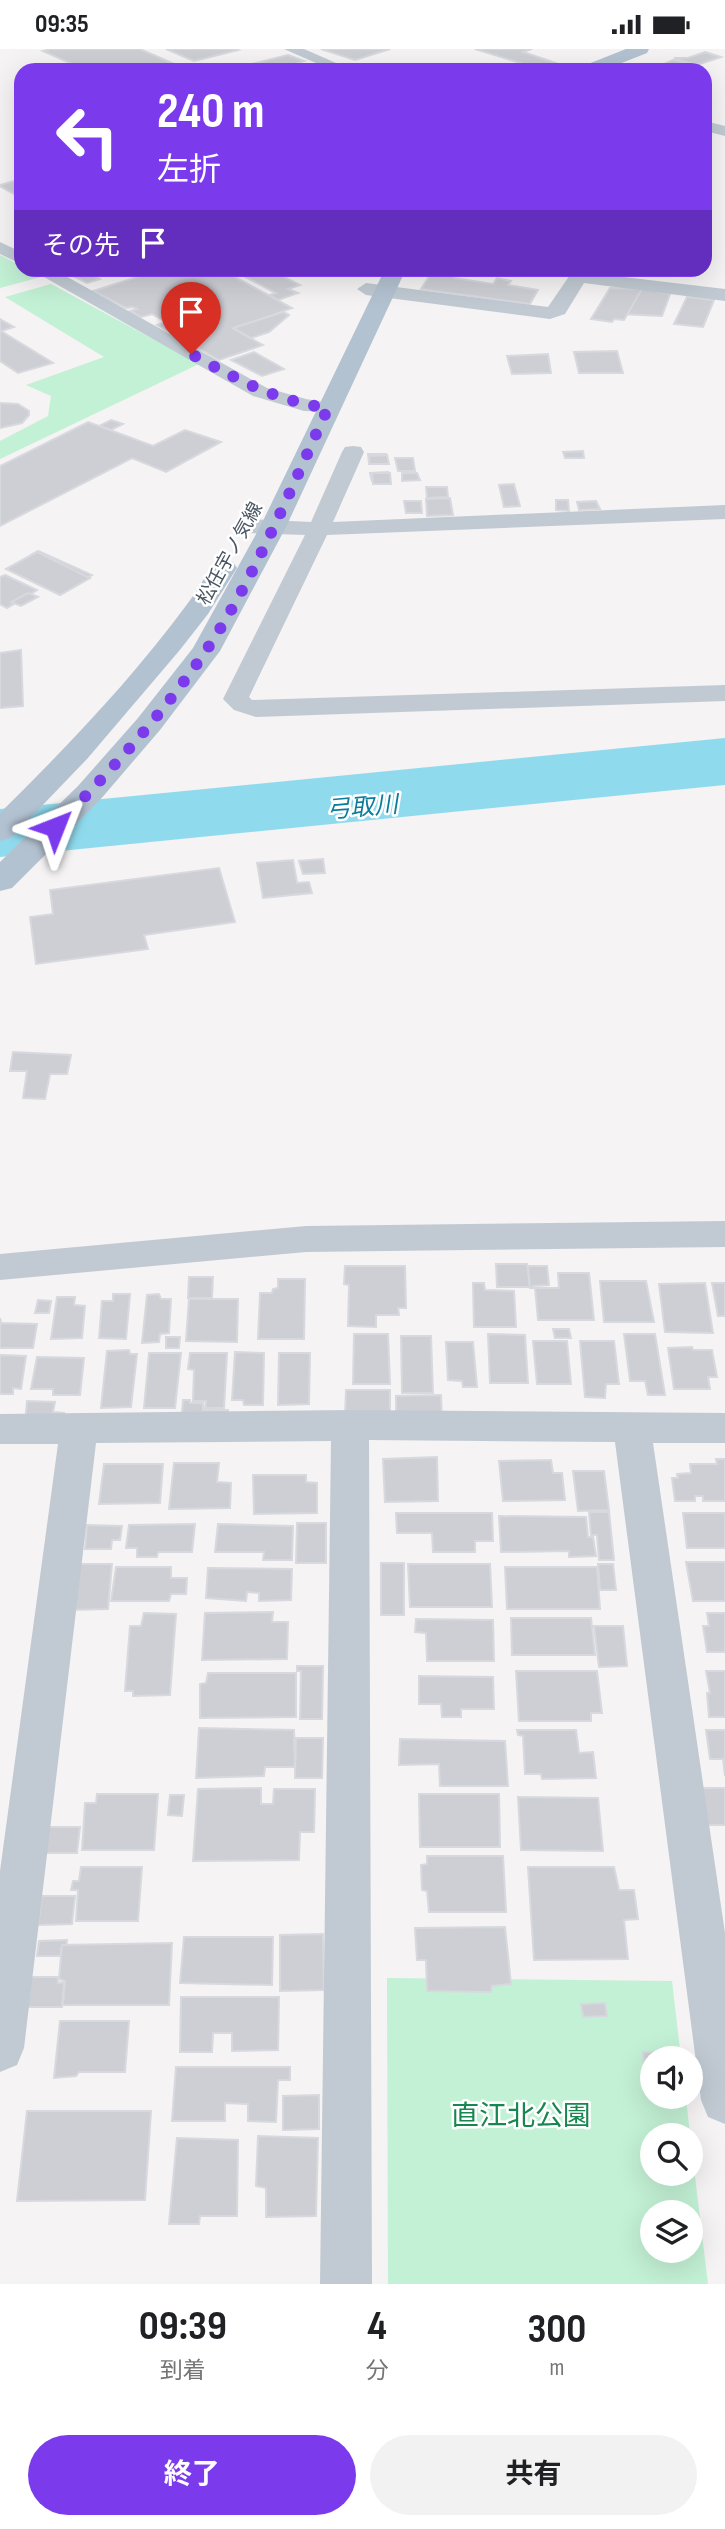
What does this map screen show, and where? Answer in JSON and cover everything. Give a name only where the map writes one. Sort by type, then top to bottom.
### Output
[{"type":"main road","points":[[606,63],[641,49]]},
{"type":"main road","points":[[628,63],[661,49]]},
{"type":"main road","name":"松任宇ノ気線","points":[[0,881],[89,793],[149,724],[206,651],[316,407],[381,280]]},
{"type":"main road","name":"松任宇ノ気線","points":[[0,831],[40,792],[120,704],[206,601],[260,527]]},
{"type":"street","points":[[291,49],[327,63]]},
{"type":"street","points":[[54,277],[260,392],[316,407]]},
{"type":"street","points":[[381,280],[550,313],[558,310],[578,277]]},
{"type":"street","points":[[606,277],[725,295]]},
{"type":"street","points":[[353,452],[319,529],[236,699],[243,705],[257,709],[725,693]]},
{"type":"street","points":[[260,527],[319,529],[725,512]]},
{"type":"street","points":[[0,1267],[306,1239],[725,1234]]},
{"type":"street","points":[[346,2284],[350,1425]]},
{"type":"street","points":[[0,1429],[350,1425],[725,1428]]},
{"type":"street","points":[[632,1427],[725,2100]]},
{"type":"street","points":[[0,2048],[79,1428]]},
{"type":"green space","points":[[0,255],[14,262],[14,277],[41,277],[0,288]]},
{"type":"green space","points":[[51,284],[199,364],[0,459],[0,441],[48,416],[51,396],[26,385],[104,357],[5,297]]},
{"type":"green space","name":"直江北公園","points":[[387,1978],[672,1981],[680,2046],[640,2046],[640,2109],[687,2109],[689,2123],[640,2123],[640,2186],[696,2186],[698,2200],[640,2200],[640,2263],[703,2263],[703,2243],[708,2284],[388,2284]]},
{"type":"water","name":"弓取川","points":[[725,738],[725,785],[0,857],[0,809]]},
{"type":"building","points":[[140,49],[172,63],[70,63],[43,51]]},
{"type":"building","points":[[166,49],[235,49],[238,50],[194,61]]},
{"type":"building","points":[[321,49],[390,49],[355,60]]},
{"type":"building","points":[[475,49],[532,49],[523,52],[556,63],[520,63]]},
{"type":"building","points":[[705,52],[721,57],[703,63],[690,63],[674,58],[688,58]]},
{"type":"building","points":[[288,55],[304,61],[298,63],[256,63]]},
{"type":"building","points":[[14,181],[14,194],[0,186]]},
{"type":"building","points":[[75,277],[100,279],[87,283]]},
{"type":"building","points":[[138,277],[235,277],[292,308],[234,329],[263,345],[219,360],[157,325],[166,322],[152,314],[141,317],[130,311],[137,309],[126,308],[93,291]]},
{"type":"building","points":[[246,277],[284,277],[300,285],[288,289],[298,293],[278,300],[270,295],[276,293]]},
{"type":"building","points":[[429,277],[454,277],[493,284],[497,278],[511,281],[508,285],[538,290],[530,304],[421,289]]},
{"type":"building","points":[[635,287],[670,294],[662,316],[600,313],[612,288],[634,290]]},
{"type":"building","points":[[610,288],[642,289],[624,320],[614,319],[612,322],[591,319]]},
{"type":"building","points":[[687,297],[714,300],[703,327],[674,324]]},
{"type":"building","points":[[283,312],[289,315],[269,332],[251,338],[233,328]]},
{"type":"building","points":[[0,319],[14,327],[1,331],[53,363],[18,373],[0,361]]},
{"type":"building","points":[[617,351],[623,373],[579,373],[574,352]]},
{"type":"building","points":[[254,352],[284,369],[262,376],[231,360]]},
{"type":"building","points":[[548,354],[551,373],[512,374],[507,356]]},
{"type":"building","points":[[0,403],[18,404],[29,411],[29,415],[22,423],[0,428]]},
{"type":"building","points":[[111,420],[123,424],[111,430],[99,426]]},
{"type":"building","points":[[88,422],[153,446],[185,430],[221,442],[166,472],[132,458],[0,526],[0,466]]},
{"type":"building","points":[[583,451],[584,458],[565,458],[563,452]]},
{"type":"building","points":[[368,454],[386,454],[387,463],[369,463]]},
{"type":"building","points":[[387,455],[389,464],[369,464],[369,456]]},
{"type":"building","points":[[395,458],[413,458],[415,471],[398,471]]},
{"type":"building","points":[[388,472],[389,481],[372,481],[370,473]]},
{"type":"building","points":[[372,473],[390,473],[391,484],[373,484]]},
{"type":"building","points":[[402,473],[417,473],[420,480],[402,481]]},
{"type":"building","points":[[514,484],[520,506],[504,507],[499,485]]},
{"type":"building","points":[[426,487],[447,487],[448,497],[427,498]]},
{"type":"building","points":[[450,498],[453,515],[427,516],[426,499]]},
{"type":"building","points":[[556,500],[568,500],[569,511],[556,510]]},
{"type":"building","points":[[404,501],[421,501],[422,513],[406,513]]},
{"type":"building","points":[[596,501],[600,509],[579,510],[577,502]]},
{"type":"building","points":[[38,551],[92,575],[85,579],[31,555]]},
{"type":"building","points":[[37,552],[90,578],[60,595],[6,569]]},
{"type":"building","points":[[5,575],[37,590],[7,608],[0,604],[0,577]]},
{"type":"building","points":[[28,593],[38,597],[21,606],[11,602]]},
{"type":"building","points":[[21,650],[23,706],[0,708],[0,653]]},
{"type":"building","points":[[323,859],[325,873],[303,874],[299,861]]},
{"type":"building","points":[[293,860],[297,883],[309,882],[312,893],[263,898],[257,863]]},
{"type":"building","points":[[219,868],[235,922],[144,935],[148,949],[36,964],[30,917],[53,914],[50,890]]},
{"type":"building","points":[[13,1052],[71,1055],[67,1074],[50,1074],[45,1099],[23,1098],[27,1071],[10,1071]]},
{"type":"building","points":[[496,1264],[527,1264],[530,1287],[497,1287]]},
{"type":"building","points":[[345,1266],[405,1266],[406,1308],[398,1308],[399,1315],[376,1315],[376,1327],[348,1326],[349,1285],[344,1284]]},
{"type":"building","points":[[528,1266],[547,1266],[549,1285],[530,1288]]},
{"type":"building","points":[[558,1273],[589,1273],[594,1320],[538,1320],[535,1288],[559,1288]]},
{"type":"building","points":[[189,1277],[213,1277],[212,1298],[188,1298]]},
{"type":"building","points":[[278,1279],[305,1279],[304,1339],[258,1339],[260,1293],[272,1293],[273,1289],[278,1288]]},
{"type":"building","points":[[600,1281],[646,1281],[654,1322],[604,1322]]},
{"type":"building","points":[[473,1283],[484,1283],[485,1290],[514,1291],[516,1327],[474,1327]]},
{"type":"building","points":[[705,1283],[713,1333],[665,1332],[659,1284]]},
{"type":"building","points":[[712,1283],[725,1283],[725,1316],[718,1316]]},
{"type":"building","points":[[113,1294],[130,1294],[126,1339],[99,1338],[102,1301],[113,1301]]},
{"type":"building","points":[[159,1294],[161,1299],[171,1299],[169,1333],[160,1334],[159,1342],[142,1343],[147,1295]]},
{"type":"building","points":[[57,1297],[75,1297],[74,1305],[85,1306],[82,1338],[51,1339]]},
{"type":"building","points":[[189,1299],[238,1299],[237,1342],[186,1341]]},
{"type":"building","points":[[38,1300],[51,1301],[49,1313],[35,1313]]},
{"type":"building","points":[[0,1318],[1,1323],[37,1324],[33,1348],[0,1348]]},
{"type":"building","points":[[553,1329],[569,1329],[571,1338],[555,1338]]},
{"type":"building","points":[[354,1334],[388,1334],[390,1384],[353,1384]]},
{"type":"building","points":[[488,1334],[525,1335],[528,1383],[490,1383]]},
{"type":"building","points":[[624,1334],[655,1334],[665,1395],[648,1395],[645,1381],[630,1381]]},
{"type":"building","points":[[401,1336],[431,1336],[433,1393],[402,1393]]},
{"type":"building","points":[[166,1337],[180,1337],[179,1348],[166,1348]]},
{"type":"building","points":[[533,1341],[567,1341],[571,1384],[537,1384]]},
{"type":"building","points":[[580,1341],[614,1341],[619,1384],[606,1384],[605,1398],[585,1397]]},
{"type":"building","points":[[446,1342],[473,1342],[477,1387],[463,1387],[462,1381],[448,1380]]},
{"type":"building","points":[[692,1347],[693,1350],[712,1350],[717,1377],[708,1377],[710,1389],[674,1389],[668,1348]]},
{"type":"building","points":[[129,1350],[130,1354],[137,1354],[131,1407],[101,1408],[107,1351]]},
{"type":"building","points":[[235,1352],[264,1353],[263,1405],[244,1405],[243,1400],[232,1400]]},
{"type":"building","points":[[149,1353],[181,1353],[175,1408],[144,1408]]},
{"type":"building","points":[[190,1353],[227,1353],[224,1408],[205,1408],[206,1401],[193,1401],[194,1370],[188,1369]]},
{"type":"building","points":[[279,1353],[310,1353],[309,1404],[278,1405]]},
{"type":"building","points":[[0,1355],[26,1356],[21,1389],[13,1388],[13,1394],[0,1394]]},
{"type":"building","points":[[37,1357],[84,1358],[80,1395],[53,1395],[53,1389],[31,1389]]},
{"type":"building","points":[[346,1390],[390,1390],[390,1418],[345,1418]]},
{"type":"building","points":[[441,1395],[442,1423],[396,1423],[396,1396]]},
{"type":"building","points":[[183,1400],[203,1403],[203,1410],[228,1410],[228,1425],[181,1426]]},
{"type":"building","points":[[27,1401],[55,1402],[53,1412],[64,1413],[62,1424],[25,1424]]},
{"type":"building","points":[[437,1457],[438,1501],[385,1502],[383,1459]]},
{"type":"building","points":[[716,1459],[725,1459],[725,1501],[703,1501],[703,1496],[695,1496],[695,1501],[675,1501],[672,1478],[678,1478],[677,1474],[691,1473],[690,1464],[717,1464]]},
{"type":"building","points":[[551,1460],[553,1473],[562,1473],[565,1500],[503,1501],[499,1461]]},
{"type":"building","points":[[174,1463],[219,1463],[217,1482],[231,1483],[230,1508],[169,1509]]},
{"type":"building","points":[[104,1464],[163,1464],[160,1503],[99,1504]]},
{"type":"building","points":[[573,1471],[604,1471],[609,1510],[578,1511]]},
{"type":"building","points":[[253,1475],[306,1475],[306,1482],[317,1483],[317,1513],[254,1514]]},
{"type":"building","points":[[589,1512],[609,1512],[614,1560],[599,1560],[597,1535],[591,1535]]},
{"type":"building","points":[[396,1513],[492,1513],[493,1541],[475,1541],[475,1552],[433,1552],[432,1533],[397,1533]]},
{"type":"building","points":[[683,1513],[725,1513],[725,1548],[687,1548]]},
{"type":"building","points":[[499,1516],[586,1517],[588,1537],[593,1537],[596,1556],[569,1557],[569,1551],[501,1552]]},
{"type":"building","points":[[297,1523],[326,1523],[326,1563],[296,1563]]},
{"type":"building","points":[[195,1524],[192,1552],[158,1552],[157,1557],[137,1557],[137,1548],[126,1548],[129,1525]]},
{"type":"building","points":[[218,1524],[293,1526],[292,1560],[263,1560],[264,1552],[215,1552]]},
{"type":"building","points":[[87,1525],[122,1526],[120,1540],[112,1540],[111,1549],[85,1549]]},
{"type":"building","points":[[686,1562],[725,1562],[725,1601],[693,1601]]},
{"type":"building","points":[[381,1563],[404,1563],[404,1615],[381,1615]]},
{"type":"building","points":[[74,1564],[112,1564],[108,1609],[70,1610]]},
{"type":"building","points":[[408,1564],[490,1564],[492,1607],[410,1607]]},
{"type":"building","points":[[598,1564],[613,1564],[616,1590],[600,1590]]},
{"type":"building","points":[[116,1567],[171,1567],[171,1578],[187,1578],[186,1594],[171,1594],[169,1601],[111,1601]]},
{"type":"building","points":[[505,1567],[597,1567],[600,1609],[507,1609]]},
{"type":"building","points":[[208,1568],[292,1569],[291,1600],[259,1601],[259,1593],[247,1592],[246,1601],[206,1598]]},
{"type":"building","points":[[273,1612],[272,1622],[288,1622],[287,1659],[202,1660],[205,1613]]},
{"type":"building","points":[[144,1613],[176,1614],[170,1695],[133,1696],[133,1691],[125,1691],[130,1626],[141,1626]]},
{"type":"building","points":[[707,1613],[725,1613],[725,1652],[707,1652],[703,1626],[709,1626]]},
{"type":"building","points":[[511,1618],[591,1618],[595,1655],[512,1655]]},
{"type":"building","points":[[416,1619],[493,1620],[494,1661],[427,1661],[426,1633],[415,1632]]},
{"type":"building","points":[[594,1626],[623,1626],[627,1666],[599,1667]]},
{"type":"building","points":[[297,1666],[323,1666],[322,1719],[300,1719],[301,1671],[297,1671]]},
{"type":"building","points":[[516,1671],[597,1671],[602,1713],[591,1713],[591,1721],[519,1721]]},
{"type":"building","points":[[706,1671],[725,1671],[725,1717],[709,1717],[707,1693],[710,1693]]},
{"type":"building","points":[[208,1673],[296,1673],[296,1717],[200,1718],[200,1684],[206,1683]]},
{"type":"building","points":[[419,1676],[493,1677],[494,1709],[461,1709],[461,1717],[442,1717],[441,1704],[419,1704]]},
{"type":"building","points":[[199,1728],[294,1730],[295,1767],[265,1767],[264,1776],[196,1778]]},
{"type":"building","points":[[517,1730],[576,1730],[579,1753],[593,1752],[596,1778],[542,1779],[541,1774],[525,1774],[523,1736],[518,1735]]},
{"type":"building","points":[[706,1730],[725,1730],[725,1776],[723,1759],[710,1759]]},
{"type":"building","points":[[296,1738],[323,1738],[322,1778],[295,1778]]},
{"type":"building","points":[[400,1739],[505,1741],[508,1786],[440,1786],[439,1764],[399,1765]]},
{"type":"building","points":[[261,1788],[261,1804],[273,1804],[274,1789],[315,1789],[314,1832],[300,1832],[299,1860],[193,1861],[198,1789]]},
{"type":"building","points":[[692,1788],[725,1788],[725,1825],[697,1825]]},
{"type":"building","points":[[97,1794],[158,1794],[154,1850],[82,1850],[85,1803],[96,1803]]},
{"type":"building","points":[[419,1794],[499,1794],[500,1847],[420,1847]]},
{"type":"building","points":[[170,1795],[184,1795],[182,1816],[168,1815]]},
{"type":"building","points":[[518,1797],[598,1798],[603,1851],[521,1850]]},
{"type":"building","points":[[48,1827],[80,1827],[77,1853],[45,1853]]},
{"type":"building","points":[[427,1856],[503,1856],[506,1912],[429,1912],[427,1891],[422,1890],[421,1865],[427,1864]]},
{"type":"building","points":[[81,1867],[142,1867],[138,1921],[76,1921],[78,1890],[71,1890],[73,1881],[79,1881]]},
{"type":"building","points":[[528,1867],[614,1867],[619,1890],[634,1890],[638,1919],[624,1920],[628,1959],[534,1960]]},
{"type":"building","points":[[42,1896],[75,1896],[72,1924],[38,1925]]},
{"type":"building","points":[[505,1927],[511,1984],[492,1986],[491,1992],[427,1991],[426,1960],[417,1960],[415,1928]]},
{"type":"building","points":[[323,1934],[324,1990],[280,1991],[280,1935]]},
{"type":"building","points":[[184,1937],[273,1937],[272,1985],[180,1983]]},
{"type":"building","points":[[67,1940],[66,1949],[61,1949],[61,1956],[37,1956],[39,1941]]},
{"type":"building","points":[[172,1943],[169,2005],[63,2005],[65,1981],[59,1979],[62,1945]]},
{"type":"building","points":[[30,1977],[58,1977],[58,1983],[64,1982],[62,2007],[27,2007]]},
{"type":"building","points":[[181,1997],[279,1997],[278,2050],[232,2051],[232,2033],[213,2033],[212,2052],[180,2052]]},
{"type":"building","points":[[605,2003],[607,2016],[583,2017],[581,2004]]},
{"type":"building","points":[[60,2021],[129,2021],[125,2072],[79,2072],[76,2076],[54,2078]]},
{"type":"building","points":[[176,2067],[290,2067],[290,2080],[278,2080],[276,2122],[248,2121],[248,2104],[225,2103],[225,2121],[172,2121]]},
{"type":"building","points":[[319,2095],[319,2129],[283,2130],[283,2096]]},
{"type":"building","points":[[27,2111],[151,2111],[145,2200],[17,2201]]},
{"type":"building","points":[[258,2136],[318,2138],[316,2216],[266,2217],[266,2188],[256,2186]]},
{"type":"building","points":[[177,2138],[238,2140],[237,2216],[200,2216],[199,2224],[169,2224]]},
{"type":"route","points":[[55,827],[89,793],[149,724],[206,651],[273,527],[328,408],[304,405],[260,392],[191,354]]}]
